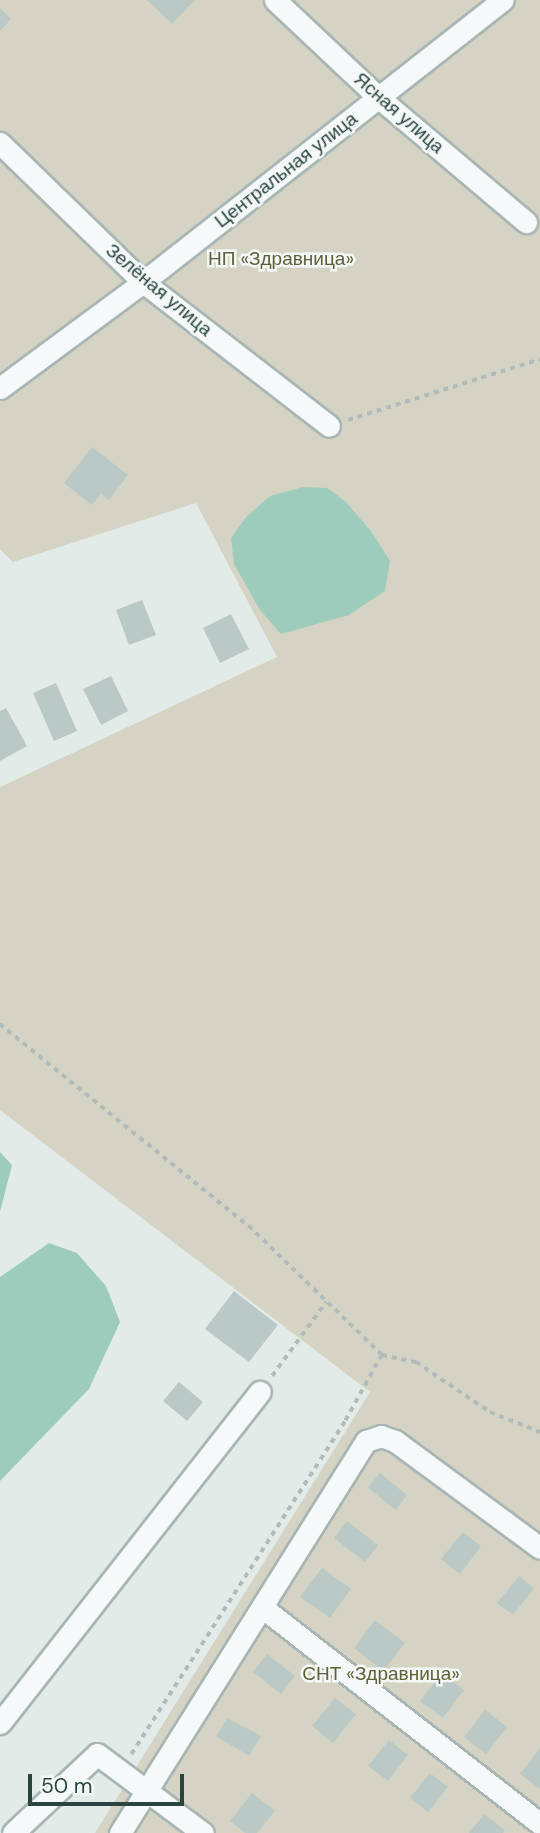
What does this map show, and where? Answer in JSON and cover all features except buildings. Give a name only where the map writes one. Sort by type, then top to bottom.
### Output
[{"type":"street","name":"Ясная улица","points":[[275,0],[378,97],[526,222]]},
{"type":"street","name":"Центральная улица","points":[[0,388],[143,282],[503,0]]},
{"type":"street","name":"Зелёная улица","points":[[0,143],[143,282],[329,426]]},
{"type":"street","points":[[0,1723],[260,1392]]},
{"type":"street","points":[[120,1833],[366,1441],[381,1436],[395,1441],[540,1548]]},
{"type":"street","points":[[263,1608],[540,1824]]},
{"type":"street","points":[[13,1833],[97,1754],[203,1833]]},
{"type":"path","points":[[329,426],[540,359]]},
{"type":"path","points":[[0,1024],[248,1226],[382,1355],[416,1362],[489,1412],[540,1432]]},
{"type":"path","points":[[260,1392],[326,1301]]},
{"type":"path","points":[[121,1772],[345,1422],[382,1355]]},
{"type":"green space","points":[[0,0],[540,0],[540,1833],[95,1833],[370,1392],[0,1110],[0,787],[277,657],[196,503],[13,562],[0,549]]},
{"type":"shaded area","points":[[303,487],[327,488],[345,501],[371,531],[390,561],[385,591],[349,615],[281,634],[260,610],[234,564],[231,538],[247,516],[270,496]]},
{"type":"shaded area","points":[[0,1152],[12,1165],[0,1212]]},
{"type":"shaded area","points":[[49,1243],[77,1253],[106,1286],[120,1322],[89,1389],[0,1481],[0,1277]]},
{"type":"park label","name":"НП «Здравница»","points":[[281,259]]},
{"type":"park label","name":"СНТ «Здравница»","points":[[381,1674]]}]
